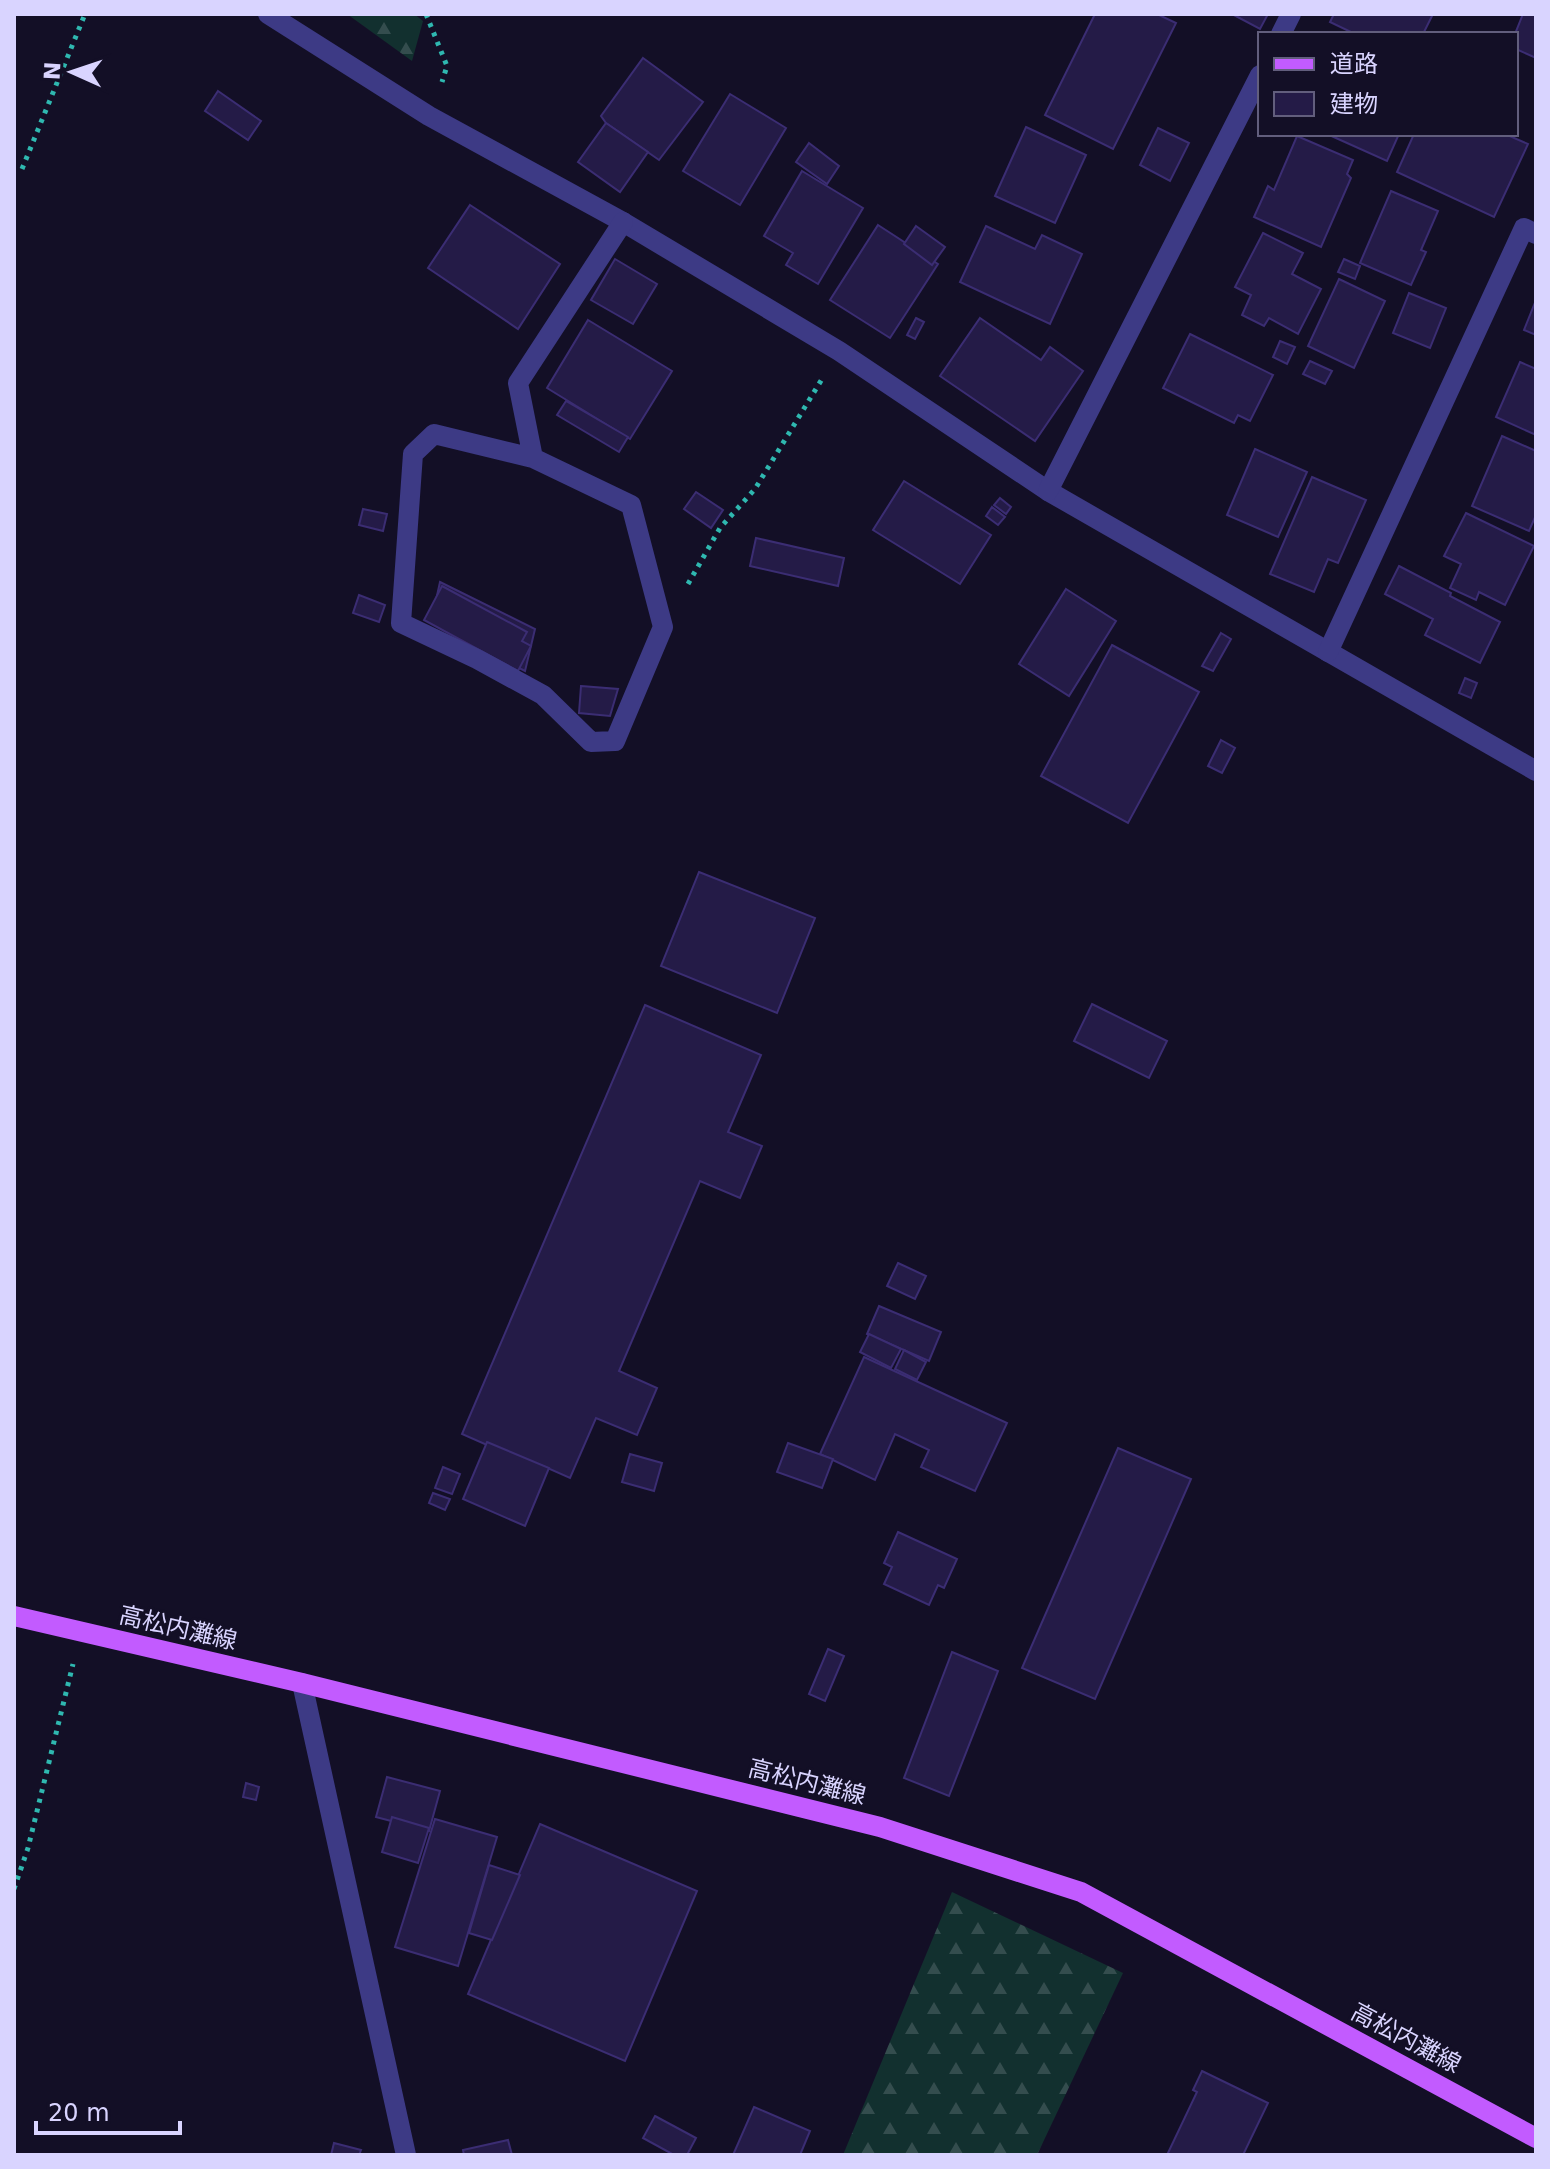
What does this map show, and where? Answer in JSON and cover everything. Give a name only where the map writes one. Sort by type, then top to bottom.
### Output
[{"type":"main road","name":"高松内灘線","points":[[14,1616],[302,1683],[880,1827],[1081,1892],[1536,2138]]},
{"type":"street","points":[[268,14],[429,116],[623,222],[839,351],[1048,491],[1536,771]]},
{"type":"street","points":[[1282,32],[1291,14]]},
{"type":"street","points":[[1048,491],[1258,79]]},
{"type":"street","points":[[533,458],[518,383],[623,222]]},
{"type":"street","points":[[1328,652],[1524,228],[1536,234]]},
{"type":"street","points":[[434,434],[533,458],[631,505],[663,627],[615,741],[591,742],[543,695],[401,623],[413,454],[434,434]]},
{"type":"street","points":[[302,1683],[406,2155]]},
{"type":"path","points":[[22,169],[85,14]]},
{"type":"path","points":[[426,14],[447,66],[429,116]]},
{"type":"path","points":[[663,627],[720,528],[755,489],[839,351]]},
{"type":"path","points":[[14,1889],[28,1848],[81,1632]]},
{"type":"green space","points":[[347,14],[414,14],[423,21],[412,61]]},
{"type":"green space","points":[[952,1892],[1123,1973],[1037,2155],[843,2155]]},
{"type":"building","points":[[1095,14],[1157,14],[1176,23],[1113,149],[1045,115]]},
{"type":"building","points":[[1232,14],[1268,14],[1260,29]]},
{"type":"building","points":[[1334,14],[1433,14],[1424,32],[1351,32],[1330,22]]},
{"type":"building","points":[[1523,14],[1536,14],[1536,58],[1518,50],[1516,32]]},
{"type":"building","points":[[643,58],[703,102],[659,160],[606,123],[601,116]]},
{"type":"building","points":[[218,91],[261,121],[248,140],[205,111]]},
{"type":"building","points":[[730,94],[786,128],[740,205],[683,171]]},
{"type":"building","points":[[606,123],[648,152],[620,192],[578,162]]},
{"type":"building","points":[[1026,127],[1086,155],[1055,223],[995,196]]},
{"type":"building","points":[[1158,128],[1189,143],[1170,181],[1140,165]]},
{"type":"building","points":[[1297,136],[1353,160],[1347,174],[1351,178],[1321,247],[1254,217],[1268,186],[1274,190]]},
{"type":"building","points":[[1331,136],[1398,136],[1387,161]]},
{"type":"building","points":[[1413,136],[1510,136],[1528,144],[1494,217],[1397,172]]},
{"type":"building","points":[[809,143],[839,166],[827,184],[796,162]]},
{"type":"building","points":[[802,171],[863,208],[818,284],[786,265],[793,253],[764,236]]},
{"type":"building","points":[[1391,191],[1438,211],[1421,250],[1426,252],[1411,285],[1360,263]]},
{"type":"building","points":[[470,205],[560,264],[518,329],[428,268]]},
{"type":"building","points":[[878,225],[938,264],[890,338],[830,300]]},
{"type":"building","points":[[916,226],[945,247],[932,265],[904,244]]},
{"type":"building","points":[[986,226],[1035,249],[1042,235],[1082,254],[1050,324],[960,282]]},
{"type":"building","points":[[1263,233],[1303,253],[1292,274],[1321,289],[1298,334],[1269,318],[1264,326],[1242,315],[1251,295],[1235,287]]},
{"type":"building","points":[[615,259],[657,284],[633,324],[591,300]]},
{"type":"building","points":[[1344,259],[1360,266],[1355,279],[1338,272]]},
{"type":"building","points":[[1339,279],[1385,301],[1354,368],[1308,346]]},
{"type":"building","points":[[1409,293],[1446,308],[1430,348],[1393,333]]},
{"type":"building","points":[[1536,300],[1536,335],[1524,330]]},
{"type":"building","points":[[916,318],[924,322],[915,339],[907,335]]},
{"type":"building","points":[[980,318],[1041,360],[1050,347],[1083,371],[1035,441],[940,376]]},
{"type":"building","points":[[588,320],[672,371],[630,439],[547,388]]},
{"type":"building","points":[[1190,334],[1273,375],[1250,421],[1238,415],[1234,423],[1163,388]]},
{"type":"building","points":[[1280,341],[1295,347],[1287,364],[1273,357]]},
{"type":"building","points":[[1310,361],[1332,371],[1325,384],[1303,374]]},
{"type":"building","points":[[1520,362],[1536,369],[1536,435],[1496,417]]},
{"type":"building","points":[[566,401],[628,437],[619,452],[557,415]]},
{"type":"building","points":[[1502,436],[1536,451],[1536,515],[1529,531],[1472,506]]},
{"type":"building","points":[[1255,449],[1307,472],[1278,537],[1227,515]]},
{"type":"building","points":[[1312,477],[1366,500],[1338,563],[1328,559],[1314,592],[1270,574]]},
{"type":"building","points":[[904,481],[991,535],[960,584],[873,530]]},
{"type":"building","points":[[696,492],[723,510],[711,528],[684,509]]},
{"type":"building","points":[[1000,498],[1011,507],[1006,514],[994,505]]},
{"type":"building","points":[[992,507],[1005,517],[998,525],[986,516]]},
{"type":"building","points":[[363,509],[387,514],[383,531],[359,525]]},
{"type":"building","points":[[1466,513],[1534,546],[1505,605],[1479,592],[1476,600],[1450,588],[1461,564],[1444,556]]},
{"type":"building","points":[[756,538],[844,558],[838,586],[750,566]]},
{"type":"building","points":[[1399,566],[1500,622],[1480,663],[1425,635],[1433,619],[1385,594]]},
{"type":"building","points":[[440,582],[535,629],[525,671],[431,623]]},
{"type":"building","points":[[442,586],[527,632],[522,641],[531,646],[518,671],[424,620]]},
{"type":"building","points":[[1066,589],[1116,621],[1069,696],[1019,664]]},
{"type":"building","points":[[359,595],[385,605],[379,622],[353,613]]},
{"type":"building","points":[[1221,633],[1231,639],[1213,671],[1202,666]]},
{"type":"building","points":[[1112,645],[1199,692],[1128,823],[1041,776]]},
{"type":"building","points":[[1465,678],[1477,683],[1471,698],[1459,693]]},
{"type":"building","points":[[581,686],[618,689],[610,716],[579,713]]},
{"type":"building","points":[[1221,740],[1235,748],[1222,773],[1208,766]]},
{"type":"building","points":[[699,872],[815,918],[777,1013],[661,966]]},
{"type":"building","points":[[1092,1004],[1167,1041],[1149,1078],[1074,1041]]},
{"type":"building","points":[[645,1005],[761,1055],[728,1132],[762,1146],[740,1198],[700,1181],[619,1371],[657,1388],[637,1435],[596,1418],[570,1478],[541,1465],[519,1517],[473,1497],[494,1448],[462,1434]]},
{"type":"building","points":[[898,1263],[926,1276],[915,1299],[887,1286]]},
{"type":"building","points":[[879,1306],[941,1332],[929,1361],[867,1334]]},
{"type":"building","points":[[869,1334],[901,1349],[891,1368],[860,1352]]},
{"type":"building","points":[[904,1350],[926,1362],[917,1380],[895,1369]]},
{"type":"building","points":[[864,1357],[1007,1423],[975,1491],[921,1467],[929,1450],[895,1434],[875,1480],[820,1454]]},
{"type":"building","points":[[487,1442],[549,1468],[525,1526],[463,1499]]},
{"type":"building","points":[[788,1443],[833,1459],[822,1488],[777,1472]]},
{"type":"building","points":[[1118,1448],[1191,1479],[1095,1699],[1022,1668]]},
{"type":"building","points":[[630,1454],[662,1463],[654,1491],[622,1482]]},
{"type":"building","points":[[443,1467],[460,1474],[452,1494],[435,1488]]},
{"type":"building","points":[[433,1493],[450,1499],[445,1510],[429,1503]]},
{"type":"building","points":[[898,1532],[957,1559],[944,1588],[938,1585],[929,1605],[884,1584],[892,1567],[884,1563]]},
{"type":"building","points":[[828,1649],[844,1656],[825,1701],[809,1694]]},
{"type":"building","points":[[952,1652],[998,1671],[949,1796],[904,1778]]},
{"type":"building","points":[[387,1777],[440,1791],[429,1831],[376,1817]]},
{"type":"building","points":[[246,1783],[259,1787],[256,1800],[243,1797]]},
{"type":"building","points":[[392,1817],[429,1828],[418,1863],[382,1852]]},
{"type":"building","points":[[435,1819],[497,1837],[458,1966],[395,1947]]},
{"type":"building","points":[[540,1824],[697,1891],[625,2061],[468,1994]]},
{"type":"building","points":[[489,1865],[520,1875],[492,1940],[469,1933]]},
{"type":"building","points":[[1202,2071],[1268,2103],[1243,2155],[1167,2155],[1197,2092],[1193,2090]]},
{"type":"building","points":[[754,2107],[810,2131],[800,2155],[733,2155]]},
{"type":"building","points":[[655,2116],[696,2138],[687,2155],[674,2155],[643,2138]]},
{"type":"building","points":[[508,2140],[512,2155],[464,2155],[463,2150]]},
{"type":"building","points":[[334,2143],[361,2150],[359,2155],[331,2155]]}]
